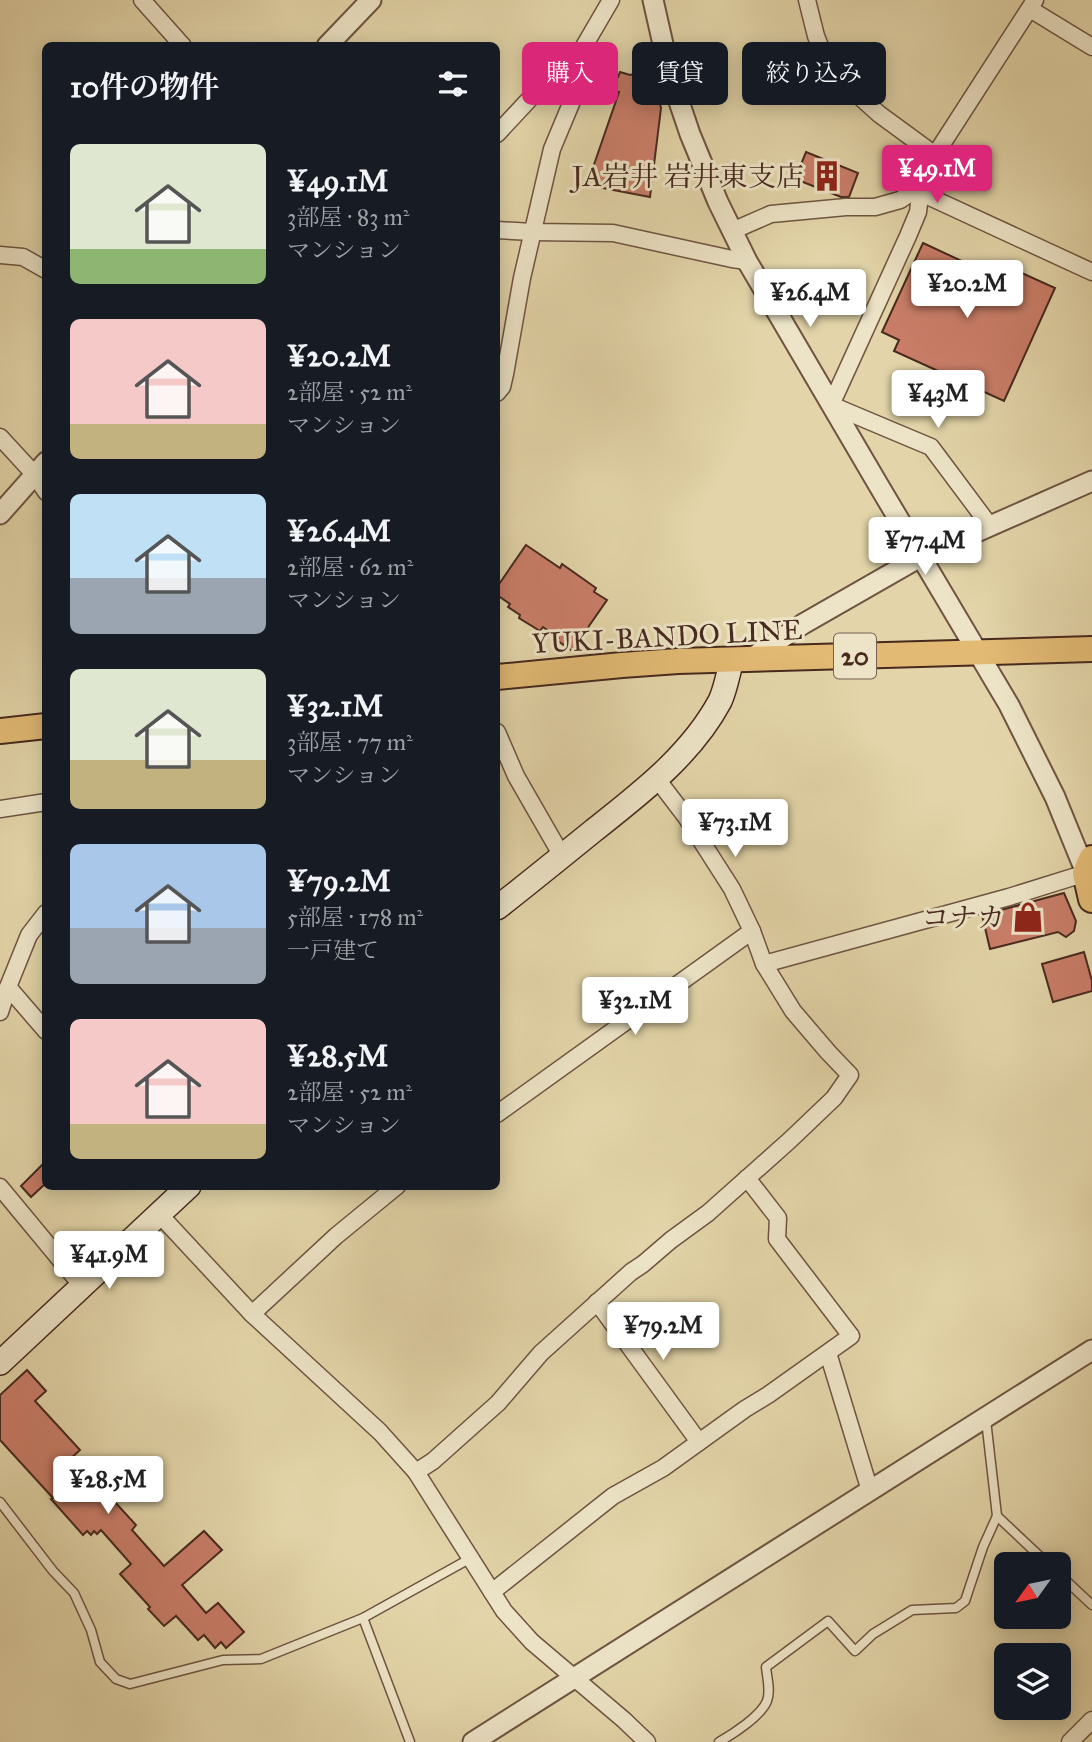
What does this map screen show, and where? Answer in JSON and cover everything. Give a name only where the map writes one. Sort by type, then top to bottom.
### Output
[{"type":"highway","points":[[1089,866],[1092,899]]},
{"type":"main road","name":"YUKI-BANDO LINE","points":[[500,677],[622,664],[1092,649]]},
{"type":"main road","points":[[500,906],[657,779],[679,758],[707,721],[741,659]]},
{"type":"main road","points":[[0,731],[42,726]]},
{"type":"main road","points":[[0,1363],[181,1190]]},
{"type":"street","points":[[142,0],[179,42]]},
{"type":"street","points":[[331,42],[371,0]]},
{"type":"street","points":[[586,42],[611,0]]},
{"type":"street","points":[[653,0],[670,75],[690,134],[718,202],[747,261],[1009,705],[1089,866],[1009,897],[764,964]]},
{"type":"street","points":[[807,0],[825,60],[837,76],[879,114],[935,155]]},
{"type":"street","points":[[831,405],[918,212],[922,179],[1032,4],[1092,47]]},
{"type":"street","points":[[500,131],[524,105]]},
{"type":"street","points":[[500,389],[552,149],[570,105]]},
{"type":"street","points":[[732,231],[771,215],[846,207],[875,207],[900,200],[909,194],[921,193],[1092,272]]},
{"type":"street","points":[[500,230],[613,233],[747,261]]},
{"type":"street","points":[[0,255],[23,257],[42,268]]},
{"type":"street","points":[[831,405],[931,447],[990,526]]},
{"type":"street","points":[[0,437],[40,469],[0,514]]},
{"type":"street","points":[[741,659],[920,557],[1092,481]]},
{"type":"street","points":[[500,739],[516,776],[562,856]]},
{"type":"street","points":[[416,1472],[433,1461],[498,1403],[541,1353],[597,1303],[747,1178],[834,1098],[850,1075],[793,1011],[764,964],[732,889],[686,817],[657,779]]},
{"type":"street","points":[[0,809],[42,803]]},
{"type":"street","points":[[0,1013],[29,934],[42,919]]},
{"type":"street","points":[[500,1112],[752,931]]},
{"type":"street","points":[[8,987],[42,1026]]},
{"type":"street","points":[[492,1592],[613,1496],[663,1468],[850,1336],[777,1239],[778,1218],[747,1178]]},
{"type":"street","points":[[0,1187],[82,1286]]},
{"type":"street","points":[[252,1314],[392,1190]]},
{"type":"street","points":[[159,1214],[252,1314],[380,1432],[416,1472],[504,1611],[531,1642],[647,1742]]},
{"type":"street","points":[[597,1303],[699,1442]]},
{"type":"street","points":[[473,1742],[1092,1350]]},
{"type":"street","points":[[828,1353],[870,1491]]},
{"type":"street","points":[[1070,1742],[1092,1720]]},
{"type":"lane","points":[[719,1742],[743,1727],[766,1703],[769,1688],[766,1667],[828,1621],[855,1651],[873,1634],[912,1610],[956,1608],[965,1601],[996,1516],[986,1417]]},
{"type":"lane","points":[[0,1502],[53,1571],[74,1593],[91,1630],[100,1662],[116,1679],[130,1684],[223,1660],[261,1659],[363,1618],[471,1558]]},
{"type":"lane","points":[[996,1516],[1035,1552]]},
{"type":"lane","points":[[1071,1585],[1092,1605]]},
{"type":"lane","points":[[363,1618],[410,1742]]},
{"type":"building","points":[[620,72],[630,75],[632,105],[660,105],[661,108],[650,197],[587,185],[615,105],[618,105],[618,77]]},
{"type":"building","name":"JA岩井 岩井東支店","points":[[806,152],[858,173],[849,197],[841,197],[795,179]]},
{"type":"building","points":[[923,243],[996,277],[1002,264],[1055,288],[1004,401],[894,351],[899,340],[882,332]]},
{"type":"building","points":[[526,545],[560,568],[562,564],[596,588],[594,592],[607,600],[574,652],[543,627],[540,631],[519,618],[520,615],[500,597],[500,583]]},
{"type":"building","name":"コナカ","points":[[1064,893],[1076,921],[1074,931],[1066,937],[1058,932],[990,949],[982,915]]},
{"type":"building","points":[[1084,952],[1092,991],[1053,1002],[1042,964]]},
{"type":"building","points":[[42,1165],[42,1187],[31,1197],[21,1186]]},
{"type":"building","points":[[27,1370],[46,1391],[35,1401],[80,1450],[69,1460],[110,1506],[115,1502],[136,1525],[132,1530],[164,1566],[204,1531],[222,1550],[182,1585],[206,1613],[218,1603],[244,1632],[226,1648],[221,1642],[215,1648],[204,1635],[198,1640],[176,1616],[164,1626],[120,1574],[131,1564],[101,1530],[97,1534],[94,1531],[91,1535],[87,1531],[83,1535],[0,1440],[0,1395]]},
{"type":"place","name":"JA岩井 岩井東支店","points":[[827,176]]},
{"type":"place","name":"コナカ","points":[[1028,917]]}]
